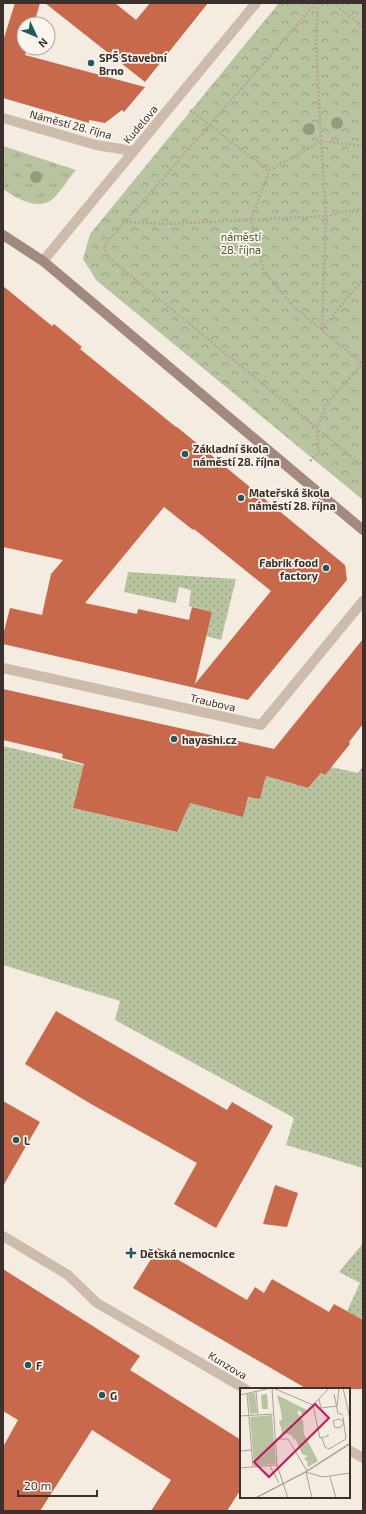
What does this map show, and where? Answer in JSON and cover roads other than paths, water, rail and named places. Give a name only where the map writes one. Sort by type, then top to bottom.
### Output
[{"type":"street","name":"Kudelova","points":[[43,261],[256,3]]},
{"type":"street","name":"Náměstí 28. října","points":[[3,118],[96,145],[133,151]]},
{"type":"street","points":[[3,235],[43,261],[363,530]]},
{"type":"street","name":"Traubova","points":[[3,668],[261,725],[363,601]]},
{"type":"street","name":"Kunzova","points":[[3,1236],[68,1275],[97,1303],[243,1388]]},
{"type":"street","points":[[350,1451],[363,1458]]},
{"type":"place","name":"SPŠ Stavební Brno","points":[[91,63]]},
{"type":"place","name":"Základní škola náměstí 28. října","points":[[185,454]]},
{"type":"place","name":"Mateřská škola náměstí 28. října","points":[[241,498]]},
{"type":"place","name":"Fabrik food factory","points":[[326,568]]},
{"type":"place","name":"hayashi.cz","points":[[174,739]]},
{"type":"place","name":"L","points":[[16,1140]]},
{"type":"place","name":"Dětská nemocnice","points":[[131,1253]]},
{"type":"place","name":"F","points":[[28,1365]]},
{"type":"place","name":"G","points":[[102,1395]]},
{"type":"park label","name":"náměstí 28. října","points":[[241,242]]}]
